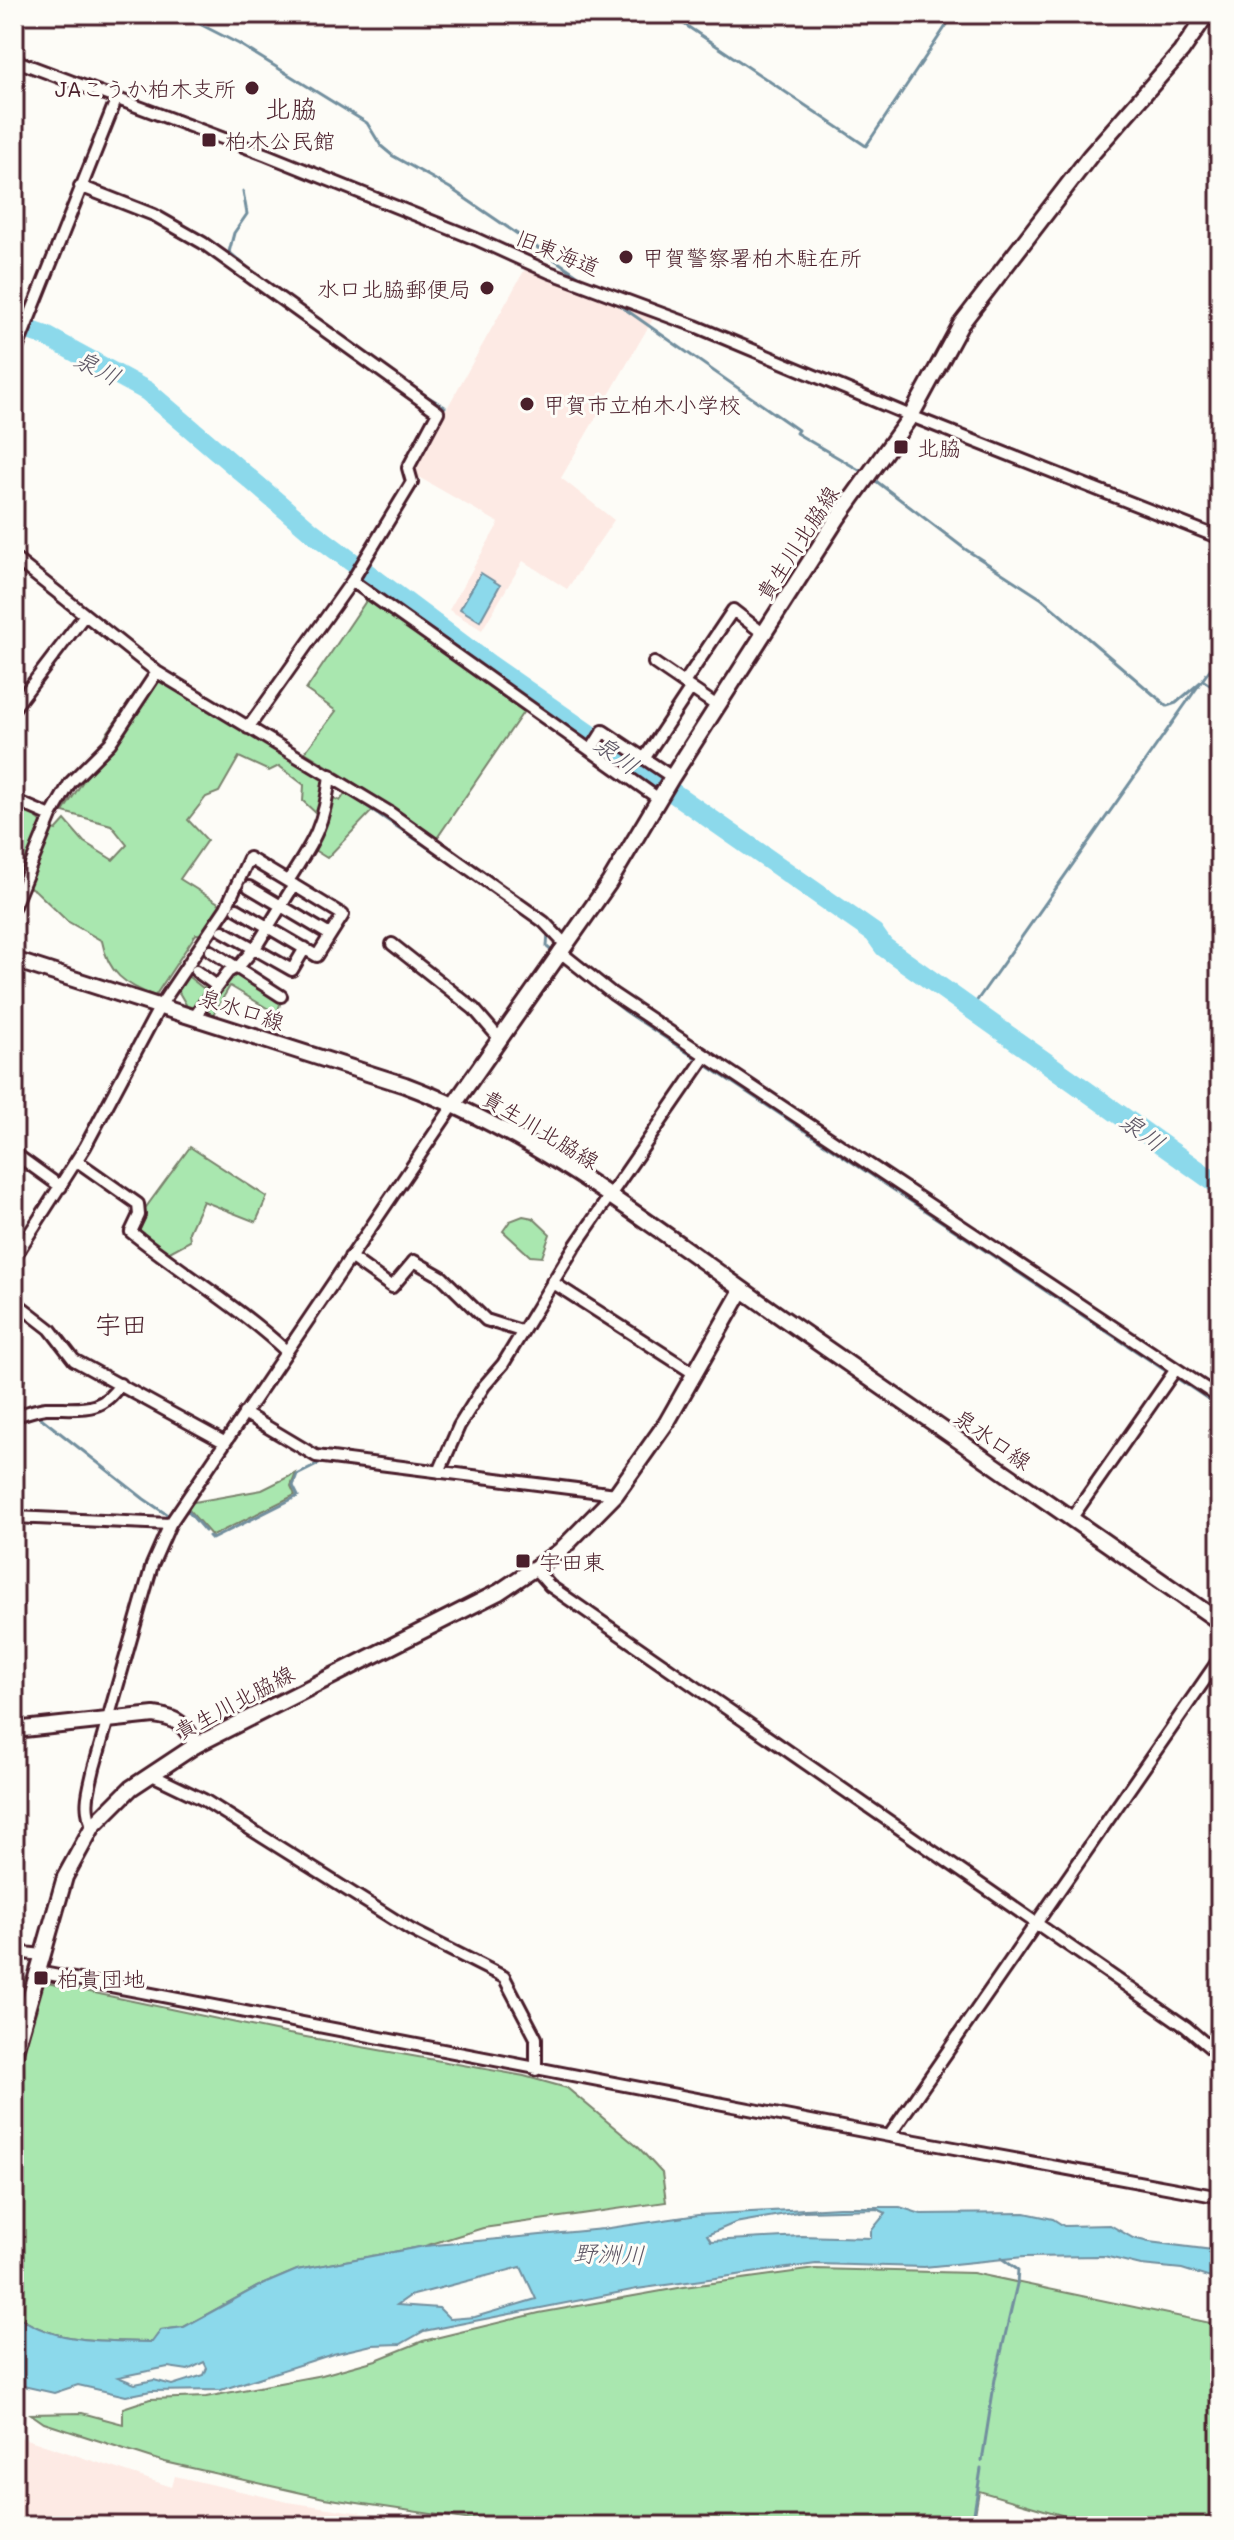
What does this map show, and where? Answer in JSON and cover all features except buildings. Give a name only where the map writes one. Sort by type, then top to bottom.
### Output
[{"type":"main road","name":"貴生川北脇線","points":[[14,2055],[65,1877],[93,1826],[150,1774],[196,1745],[499,1592],[535,1569],[583,1530],[616,1494],[667,1422],[742,1290],[609,1197],[496,1125],[455,1103],[561,947],[609,883],[672,777],[837,519],[911,416],[961,324],[1090,156],[1181,52],[1207,14]]},
{"type":"main road","name":"泉水口線","points":[[14,960],[455,1103]]},
{"type":"main road","name":"泉水口線","points":[[742,1290],[1220,1622]]},
{"type":"main road","points":[[14,1730],[154,1715],[176,1718],[187,1728],[196,1745]]},
{"type":"street","name":"旧東海道","points":[[14,60],[267,155],[1220,538]]},
{"type":"street","points":[[14,356],[25,321],[116,100]]},
{"type":"street","points":[[80,186],[154,215],[203,243],[403,389],[436,407],[438,412],[408,468],[412,482],[354,578],[248,728]]},
{"type":"street","points":[[14,558],[157,672],[330,775],[544,922],[561,947],[613,994],[1220,1398]]},
{"type":"street","points":[[354,578],[659,799]]},
{"type":"street","points":[[644,759],[733,610],[764,634]]},
{"type":"street","points":[[14,708],[84,616]]},
{"type":"street","points":[[654,663],[717,706]]},
{"type":"street","points":[[14,906],[51,816],[70,783],[110,743],[157,672]]},
{"type":"street","points":[[591,750],[603,731],[672,777]]},
{"type":"street","points":[[194,1017],[228,972],[253,948],[281,906],[326,812],[330,775]]},
{"type":"street","points":[[14,800],[51,816]]},
{"type":"street","points":[[14,1258],[77,1161],[160,1006],[226,908],[249,858],[343,915],[317,956],[237,909]]},
{"type":"street","points":[[249,887],[330,935]]},
{"type":"street","points":[[223,931],[292,970],[305,948]]},
{"type":"street","points":[[392,944],[474,1009],[499,1038]]},
{"type":"street","points":[[211,951],[281,996]]},
{"type":"street","points":[[196,971],[217,986]]},
{"type":"street","points":[[439,1472],[459,1426],[552,1282],[706,1056]]},
{"type":"street","points":[[93,1826],[88,1818],[87,1798],[152,1565],[170,1524],[222,1441],[455,1103]]},
{"type":"street","points":[[14,1153],[61,1187]]},
{"type":"street","points":[[77,1161],[138,1204],[139,1215],[131,1232],[188,1278],[250,1319],[286,1351]]},
{"type":"street","points":[[350,1257],[392,1287],[414,1261],[442,1277],[472,1310],[486,1320],[521,1331]]},
{"type":"street","points":[[552,1282],[695,1374]]},
{"type":"street","points":[[14,1301],[50,1329],[74,1360],[222,1441]]},
{"type":"street","points":[[1071,1519],[1176,1369]]},
{"type":"street","points":[[14,1416],[37,1409],[95,1409],[114,1395],[120,1384]]},
{"type":"street","points":[[244,1413],[316,1456],[616,1494]]},
{"type":"street","points":[[14,1517],[170,1524]]},
{"type":"street","points":[[535,1569],[550,1586],[1186,2027],[1220,2056]]},
{"type":"street","points":[[889,2136],[1220,1658]]},
{"type":"street","points":[[150,1774],[204,1800],[411,1930],[504,1977],[536,2038],[536,2070]]},
{"type":"street","points":[[14,1952],[43,1955]]},
{"type":"street","points":[[38,1972],[536,2070],[1220,2197]]},
{"type":"shaded area","name":"甲賀市立柏木小学校","points":[[525,269],[654,317],[561,478],[614,520],[567,589],[523,561],[482,630],[449,610],[499,523],[415,475],[414,467]]},
{"type":"shaded area","points":[[14,2435],[172,2487],[175,2476],[288,2502],[448,2526],[14,2526]]},
{"type":"green space","points":[[368,598],[524,711],[435,841],[372,794],[305,752],[336,711],[306,690]]},
{"type":"green space","points":[[149,674],[324,776],[324,793],[340,801],[346,792],[373,810],[327,858],[311,848],[318,815],[303,801],[304,785],[279,766],[269,771],[239,757],[219,792],[206,797],[188,820],[207,840],[180,879],[228,909],[216,935],[196,934],[155,996],[135,987],[113,970],[102,941],[67,921],[35,890],[18,881],[14,896],[14,797],[56,830],[65,820],[84,842],[113,860],[127,845],[111,825],[63,812],[109,741],[105,736]]},
{"type":"green space","points":[[226,969],[281,1001],[277,1014],[230,986],[211,1018],[188,1008],[177,989],[185,974],[203,988]]},
{"type":"green space","points":[[190,1147],[267,1197],[256,1222],[203,1201],[189,1232],[190,1241],[166,1254],[137,1230],[144,1210]]},
{"type":"green space","points":[[523,1216],[533,1218],[550,1234],[542,1257],[530,1256],[503,1231],[510,1221]]},
{"type":"green space","points":[[14,1368],[25,1380],[14,1408]]},
{"type":"green space","points":[[296,1473],[291,1486],[295,1495],[212,1536],[188,1509],[188,1503],[262,1490]]},
{"type":"green space","points":[[14,1976],[289,2034],[524,2076],[567,2088],[639,2148],[662,2173],[666,2202],[483,2228],[425,2246],[297,2270],[257,2287],[184,2327],[161,2330],[153,2342],[62,2336],[29,2323],[14,2313]]},
{"type":"green space","points":[[815,2269],[973,2273],[1220,2325],[1220,2526],[1099,2526],[979,2491],[973,2526],[479,2526],[479,2521],[324,2498],[165,2462],[44,2423],[31,2414],[82,2413],[123,2424],[123,2408],[150,2399],[206,2397],[322,2375],[376,2360],[423,2341],[539,2313],[684,2287]]},
{"type":"water","points":[[481,573],[500,585],[480,621],[460,609]]},
{"type":"water","name":"野洲川","points":[[839,2207],[900,2207],[921,2214],[1025,2213],[1053,2219],[1064,2226],[1110,2225],[1133,2238],[1149,2242],[1220,2251],[1220,2281],[1182,2269],[1141,2265],[1104,2256],[1024,2257],[924,2267],[816,2264],[637,2289],[424,2331],[401,2344],[372,2345],[333,2354],[221,2390],[151,2391],[126,2396],[78,2385],[54,2393],[14,2384],[14,2313],[29,2323],[62,2336],[98,2341],[152,2342],[161,2330],[184,2327],[257,2287],[297,2270],[425,2246],[603,2229],[698,2215]],"holes":[[[877,2209],[886,2213],[871,2231],[871,2238],[801,2236],[711,2241],[707,2235],[735,2223],[803,2211]],[[521,2267],[536,2299],[475,2317],[450,2319],[439,2308],[397,2305],[410,2296]],[[204,2362],[207,2368],[204,2375],[172,2385],[154,2380],[135,2384],[118,2377],[168,2367],[188,2370]]]},
{"type":"waterway","points":[[180,14],[239,44],[367,123],[381,146],[393,156],[450,188],[586,281]]},
{"type":"waterway","points":[[488,14],[496,19],[504,14]]},
{"type":"waterway","points":[[669,14],[866,146],[954,14]]},
{"type":"waterway","points":[[243,191],[247,214],[234,233],[229,252],[255,274]]},
{"type":"waterway","points":[[612,300],[798,430],[796,433],[866,474]]},
{"type":"waterway","points":[[300,307],[375,361]]},
{"type":"waterway","name":"泉川","points":[[14,325],[46,336],[147,391],[312,532],[490,665],[874,933],[884,947],[1220,1186]]},
{"type":"waterway","points":[[407,384],[445,407]]},
{"type":"waterway","points":[[872,478],[965,549],[1042,599],[1167,706],[1176,703],[1203,680]]},
{"type":"waterway","points":[[14,566],[130,657]]},
{"type":"waterway","points":[[971,1009],[1220,655]]},
{"type":"waterway","points":[[1204,681],[1220,692]]},
{"type":"waterway","points":[[169,685],[299,764]]},
{"type":"waterway","points":[[343,790],[499,896]]},
{"type":"waterway","points":[[548,931],[547,947],[553,952]]},
{"type":"waterway","points":[[561,960],[625,1011],[1220,1407]]},
{"type":"waterway","points":[[14,1410],[21,1409]]},
{"type":"waterway","points":[[36,1414],[169,1516]]},
{"type":"waterway","points":[[209,1536],[212,1539],[298,1496],[293,1486],[297,1475],[325,1461]]},
{"type":"waterway","points":[[336,1464],[360,1466]]},
{"type":"waterway","points":[[470,1480],[486,1484]]},
{"type":"waterway","points":[[183,1512],[186,1509],[205,1531]]},
{"type":"waterway","points":[[982,2461],[995,2379],[1017,2284],[1018,2270],[1001,2258]]},
{"type":"waterway","points":[[972,2526],[981,2469]]},
{"type":"place","name":"JAこうか柏木支所","points":[[252,88]]},
{"type":"place","name":"柏木公民館","points":[[209,140]]},
{"type":"place","name":"甲賀警察署柏木駐在所","points":[[626,257]]},
{"type":"place","name":"水口北脇郵便局","points":[[487,288]]},
{"type":"place","name":"甲賀市立柏木小学校","points":[[527,404]]},
{"type":"place","name":"北脇","points":[[901,447]]},
{"type":"place","name":"宇田東","points":[[523,1561]]},
{"type":"place","name":"柏貴団地","points":[[41,1978]]},
{"type":"district","name":"北脇","points":[[291,108]]},
{"type":"district","name":"宇田","points":[[121,1324]]}]
